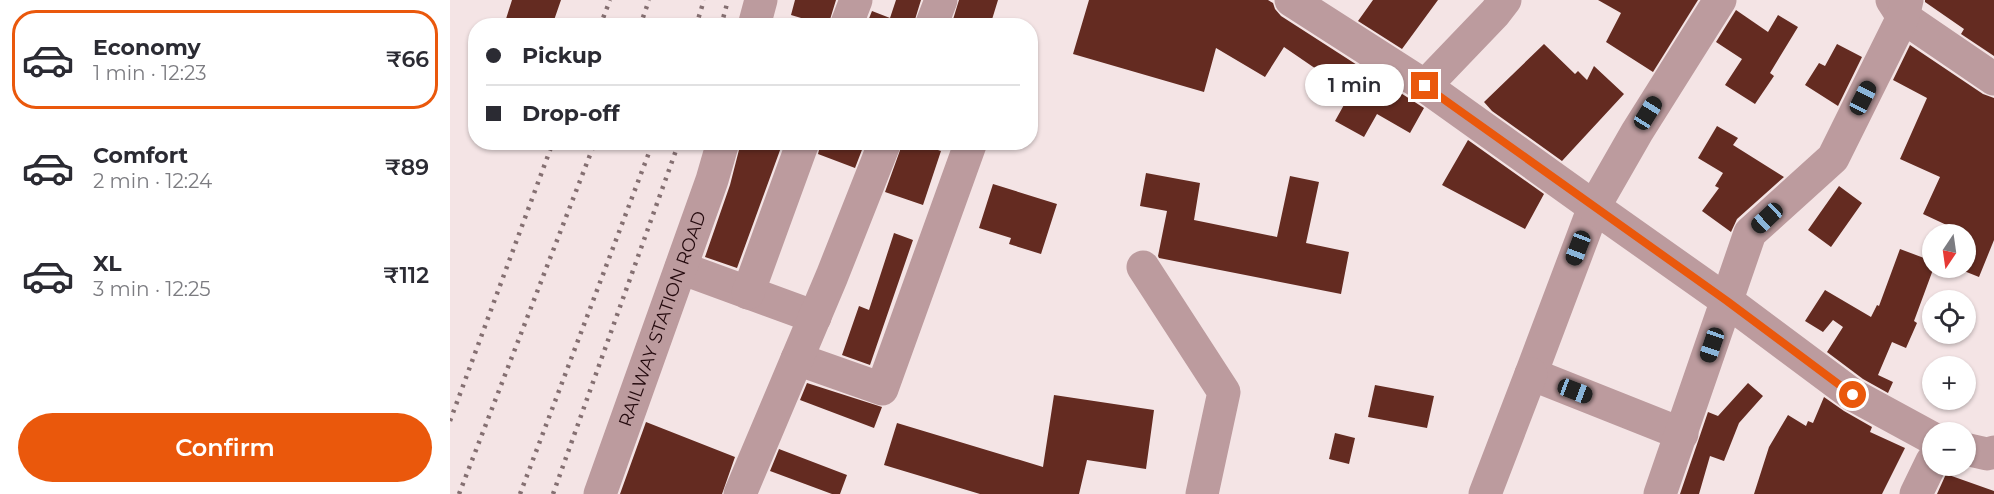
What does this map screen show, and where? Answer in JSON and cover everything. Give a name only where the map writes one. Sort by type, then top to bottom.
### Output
[{"type":"street","points":[[756,18],[761,0]]},
{"type":"street","points":[[849,18],[856,0]]},
{"type":"street","points":[[934,18],[941,0]]},
{"type":"street","points":[[1291,0],[1425,86],[1727,301],[1853,395],[1922,433]]},
{"type":"street","points":[[1425,86],[1505,0]]},
{"type":"street","points":[[1485,494],[1594,207],[1636,132],[1720,0]]},
{"type":"street","points":[[1660,494],[1750,233],[1833,158],[1901,6],[1994,80]]},
{"type":"street","name":"RAILWAY STATION ROAD","points":[[600,494],[721,150]]},
{"type":"street","points":[[748,292],[800,150]]},
{"type":"street","points":[[740,494],[815,317],[882,150]]},
{"type":"street","points":[[797,358],[882,389],[968,150]]},
{"type":"street","points":[[1143,267],[1224,392],[1202,494]]},
{"type":"street","points":[[681,268],[815,317]]},
{"type":"street","points":[[1531,374],[1682,434]]},
{"type":"street","points":[[1976,452],[1987,454],[1994,452]]},
{"type":"street","points":[[1916,494],[1925,476]]},
{"type":"building","points":[[512,0],[561,0],[555,18],[506,18]]},
{"type":"building","points":[[795,0],[836,0],[830,18],[801,18],[791,15]]},
{"type":"building","points":[[896,0],[921,0],[915,18],[890,18]]},
{"type":"building","points":[[959,0],[998,0],[992,18],[953,18]]},
{"type":"building","points":[[1089,0],[1268,0],[1273,3],[1281,16],[1424,108],[1410,133],[1377,114],[1364,137],[1335,121],[1345,103],[1312,80],[1319,71],[1284,47],[1265,77],[1216,48],[1204,92],[1073,54]]},
{"type":"building","points":[[1373,0],[1438,0],[1402,49],[1358,21]]},
{"type":"building","points":[[1598,0],[1698,0],[1653,72],[1606,42],[1621,13]]},
{"type":"building","points":[[1925,0],[1994,0],[1994,56],[1961,34],[1964,29]]},
{"type":"building","points":[[1736,10],[1768,32],[1778,15],[1798,27],[1770,73],[1774,76],[1755,104],[1725,85],[1742,59],[1716,42]]},
{"type":"building","points":[[872,11],[890,18],[869,18]]},
{"type":"building","points":[[1544,44],[1575,74],[1578,71],[1587,80],[1594,66],[1624,94],[1562,161],[1492,111],[1484,102]]},
{"type":"building","points":[[1837,44],[1862,57],[1838,106],[1805,85],[1819,63],[1825,66]]},
{"type":"building","points":[[1910,45],[1983,94],[1994,98],[1994,240],[1979,277],[1976,276],[1976,224],[1944,224],[1923,214],[1940,177],[1900,159],[1927,98],[1893,80]]},
{"type":"building","points":[[1717,126],[1738,138],[1733,145],[1784,177],[1737,219],[1731,232],[1702,211],[1719,188],[1715,186],[1723,173],[1698,158]]},
{"type":"building","points":[[1468,140],[1544,194],[1525,229],[1442,185]]},
{"type":"building","points":[[739,150],[780,150],[737,268],[705,257],[730,185]]},
{"type":"building","points":[[819,150],[862,150],[855,168],[818,154]]},
{"type":"building","points":[[900,150],[941,151],[923,205],[885,192]]},
{"type":"building","points":[[1146,173],[1200,183],[1194,220],[1277,237],[1290,176],[1319,182],[1306,243],[1349,252],[1341,294],[1159,258],[1167,211],[1140,206]]},
{"type":"building","points":[[993,184],[1057,204],[1041,254],[1009,244],[1011,238],[979,228]]},
{"type":"building","points":[[1839,186],[1862,203],[1831,247],[1808,230]]},
{"type":"building","points":[[894,233],[913,240],[870,365],[842,355],[859,306],[869,310]]},
{"type":"building","points":[[1900,249],[1922,257],[1922,278],[1930,278],[1925,290],[1922,290],[1922,299],[1914,321],[1917,323],[1906,348],[1892,342],[1878,375],[1893,382],[1888,393],[1863,379],[1827,352],[1843,327],[1833,320],[1823,332],[1805,321],[1825,290],[1871,317],[1877,305],[1879,306]]},
{"type":"building","points":[[807,383],[882,407],[874,428],[800,400]]},
{"type":"building","points":[[1748,383],[1763,396],[1739,423],[1724,461],[1710,456],[1699,494],[1680,494],[1708,412],[1718,416]]},
{"type":"building","points":[[1375,385],[1434,396],[1427,428],[1368,417]]},
{"type":"building","points":[[1054,395],[1154,410],[1146,469],[1087,460],[1079,494],[980,494],[884,465],[897,423],[1043,467]]},
{"type":"building","points":[[1824,397],[1872,427],[1870,432],[1905,448],[1882,494],[1754,494],[1769,447],[1788,415],[1806,426],[1808,421],[1813,423]]},
{"type":"building","points":[[646,422],[735,457],[722,494],[620,494]]},
{"type":"building","points":[[1335,433],[1355,438],[1349,464],[1329,459]]},
{"type":"building","points":[[779,449],[847,475],[840,494],[832,494],[770,471]]},
{"type":"building","points":[[1945,476],[1952,476],[1994,491],[1994,494],[1937,494]]},
{"type":"railway","points":[[603,18],[610,0]]},
{"type":"railway","points":[[643,18],[649,0]]},
{"type":"railway","points":[[698,18],[704,0]]},
{"type":"railway","points":[[723,18],[728,0]]},
{"type":"railway","points":[[450,421],[550,150]]},
{"type":"railway","points":[[459,494],[592,150]]},
{"type":"railway","points":[[520,494],[650,150]]},
{"type":"railway","points":[[553,494],[676,150]]},
{"type":"route","points":[[1425,86],[1727,301],[1853,395]]}]
